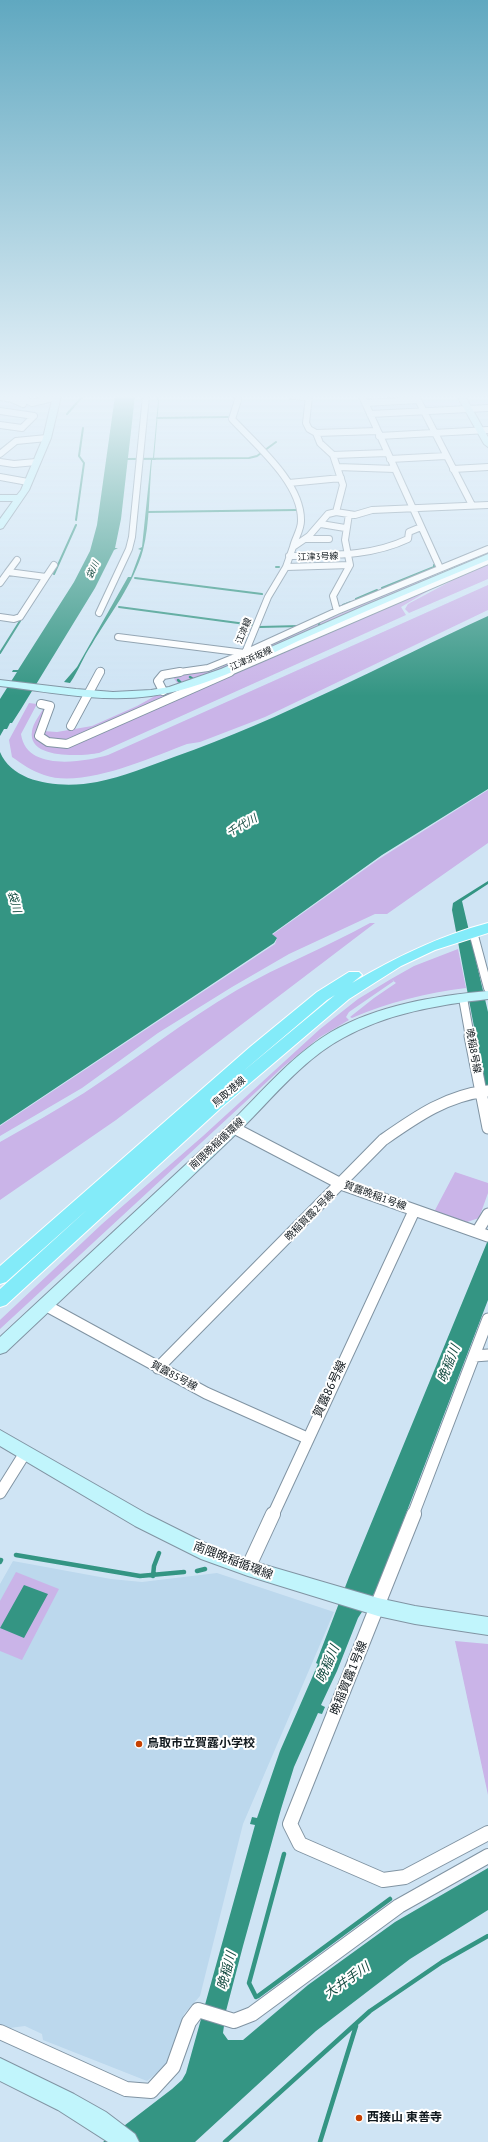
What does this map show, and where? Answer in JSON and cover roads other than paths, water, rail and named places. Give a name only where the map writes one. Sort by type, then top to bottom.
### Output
[{"type":"main road","name":"鳥取港線","points":[[471,929],[488,918]]},
{"type":"main road","name":"鳥取港線","points":[[0,1277],[186,1111],[322,996],[358,972],[387,956],[471,929],[488,928]]},
{"type":"main road","name":"鳥取港線","points":[[0,1300],[216,1103],[327,1008],[367,979],[454,934]]},
{"type":"street","points":[[99,613],[129,549],[132,537],[136,496]]},
{"type":"street","points":[[297,496],[313,521],[345,528]]},
{"type":"street","points":[[341,496],[336,512],[349,514],[372,510],[488,505]]},
{"type":"street","points":[[406,496],[420,528],[440,568]]},
{"type":"street","points":[[467,496],[472,505]]},
{"type":"street","points":[[0,498],[20,498]]},
{"type":"street","points":[[0,526],[20,498]]},
{"type":"street","name":"江津線","points":[[246,653],[268,597],[286,567],[293,547],[305,538],[313,521],[336,512]]},
{"type":"street","points":[[337,611],[333,601],[333,596],[350,566],[344,546],[345,528],[349,514]]},
{"type":"street","points":[[293,547],[313,521]]},
{"type":"street","points":[[289,556],[369,552],[395,547],[408,539],[409,532],[420,528]]},
{"type":"street","points":[[305,538],[329,539]]},
{"type":"street","name":"江津線","points":[[246,653],[337,611],[488,549]]},
{"type":"street","name":"江津浜坂線","points":[[0,683],[90,694],[127,694],[163,691],[205,680],[488,557]]},
{"type":"street","points":[[0,583],[17,560]]},
{"type":"street","points":[[41,704],[50,706],[39,736],[48,743],[67,744],[436,582],[488,561]]},
{"type":"street","points":[[0,617],[14,619],[20,617],[54,564]]},
{"type":"street","name":"江津3号線","points":[[286,567],[350,566]]},
{"type":"street","points":[[8,572],[46,577]]},
{"type":"street","points":[[118,637],[246,653]]},
{"type":"street","points":[[163,691],[158,681],[163,675],[208,668],[246,653]]},
{"type":"street","points":[[71,726],[90,694],[101,671]]},
{"type":"street","points":[[471,929],[487,993]]},
{"type":"street","name":"南隈晩稲循環線","points":[[0,1347],[234,1128],[308,1056],[335,1036],[372,1018],[406,1007],[487,993]]},
{"type":"street","name":"晩稲8号線","points":[[465,997],[484,1091],[488,1128]]},
{"type":"street","name":"晩稲賀露2号線","points":[[158,1368],[383,1140],[419,1114],[453,1098],[484,1091]]},
{"type":"street","name":"賀露晩稲1号線","points":[[234,1128],[341,1184],[414,1211],[484,1234]]},
{"type":"street","name":"賀露86号線","points":[[248,1568],[307,1438],[414,1211]]},
{"type":"street","points":[[484,1234],[488,1214]]},
{"type":"street","name":"賀露85号線","points":[[45,1305],[158,1368],[257,1419],[307,1438]]},
{"type":"street","name":"晩稲賀露1号線","points":[[488,1319],[372,1605],[290,1824],[300,1844],[383,1880],[405,1877],[488,1833]]},
{"type":"street","points":[[474,1356],[488,1355]]},
{"type":"street","name":"南隈晩稲循環線","points":[[0,1437],[141,1520],[207,1553],[248,1568],[372,1605],[415,1615],[488,1626]]},
{"type":"street","points":[[0,1493],[25,1453]]},
{"type":"street","points":[[0,2032],[126,2089],[152,2091],[173,2068],[184,2041],[190,2017],[198,2010],[234,2021],[252,2014],[399,1906],[488,1856]]},
{"type":"street","points":[[0,2069],[44,2090],[119,2135]]},
{"type":"water","name":"袋川","points":[[101,496],[124,496],[115,548],[118,548],[114,550],[95,588],[21,709],[12,723],[10,723],[7,729],[4,729],[0,736],[0,699],[17,672],[12,672],[13,670],[18,670],[74,582],[90,551],[97,525]]},
{"type":"water","points":[[147,496],[150,496],[145,540],[134,574],[70,683],[64,682],[77,667],[128,577],[131,577],[141,550],[138,549],[142,547]]},
{"type":"water","points":[[488,616],[488,789],[382,855],[272,934],[277,938],[274,943],[0,1125],[0,752],[7,763],[17,772],[42,782],[71,785],[97,782],[116,777],[146,768],[254,726]]},
{"type":"water","points":[[488,881],[488,884],[462,901],[488,1012],[488,1101],[452,910],[453,903]]},
{"type":"water","points":[[488,1240],[488,1300],[377,1589],[358,1618],[337,1671],[321,1705],[325,1707],[322,1714],[318,1713],[294,1767],[243,1946],[226,2011],[223,2033],[228,2040],[243,2040],[308,1985],[395,1922],[488,1868],[488,1910],[410,1959],[316,2031],[195,2142],[103,2142],[172,2089],[182,2080],[186,2073],[255,1825],[250,1824],[252,1817],[257,1818],[280,1751],[318,1664],[316,1663],[349,1577]]},
{"type":"water","points":[[24,1585],[48,1594],[24,1638],[0,1628]]},
{"type":"waterway","points":[[76,520],[79,496]]},
{"type":"waterway","points":[[147,512],[296,510]]},
{"type":"waterway","points":[[54,574],[76,525]]},
{"type":"waterway","points":[[382,588],[434,567],[434,565]]},
{"type":"waterway","points":[[135,578],[262,594]]},
{"type":"waterway","points":[[356,599],[377,590]]},
{"type":"waterway","points":[[343,605],[351,602]]},
{"type":"waterway","points":[[119,607],[253,625]]},
{"type":"waterway","points":[[0,653],[20,621]]},
{"type":"waterway","points":[[259,627],[301,626]]},
{"type":"waterway","points":[[178,680],[181,683]]},
{"type":"waterway","points":[[153,1575],[154,1566],[159,1553]]},
{"type":"waterway","points":[[16,1555],[140,1576],[153,1575]]},
{"type":"waterway","points":[[197,1571],[205,1569]]},
{"type":"waterway","points":[[153,1575],[184,1572]]},
{"type":"waterway","points":[[256,1997],[249,1983],[284,1854]]},
{"type":"waterway","points":[[258,1996],[390,1899]]},
{"type":"waterway","points":[[225,2142],[370,2011],[442,1962],[488,1936]]},
{"type":"waterway","points":[[320,2142],[356,2026]]},
{"type":"place","name":"鳥取市立賀露小学校","points":[[139,1744]]},
{"type":"place","name":"西接山 東善寺","points":[[359,2118]]},
{"type":"water label","name":"千代川","points":[[242,826]]},
{"type":"water label","name":"晩稲川","points":[[449,1364]]},
{"type":"water label","name":"晩稲川","points":[[328,1664]]},
{"type":"water label","name":"晩稲川","points":[[227,1971]]},
{"type":"water label","name":"大井手川","points":[[347,1981]]}]
